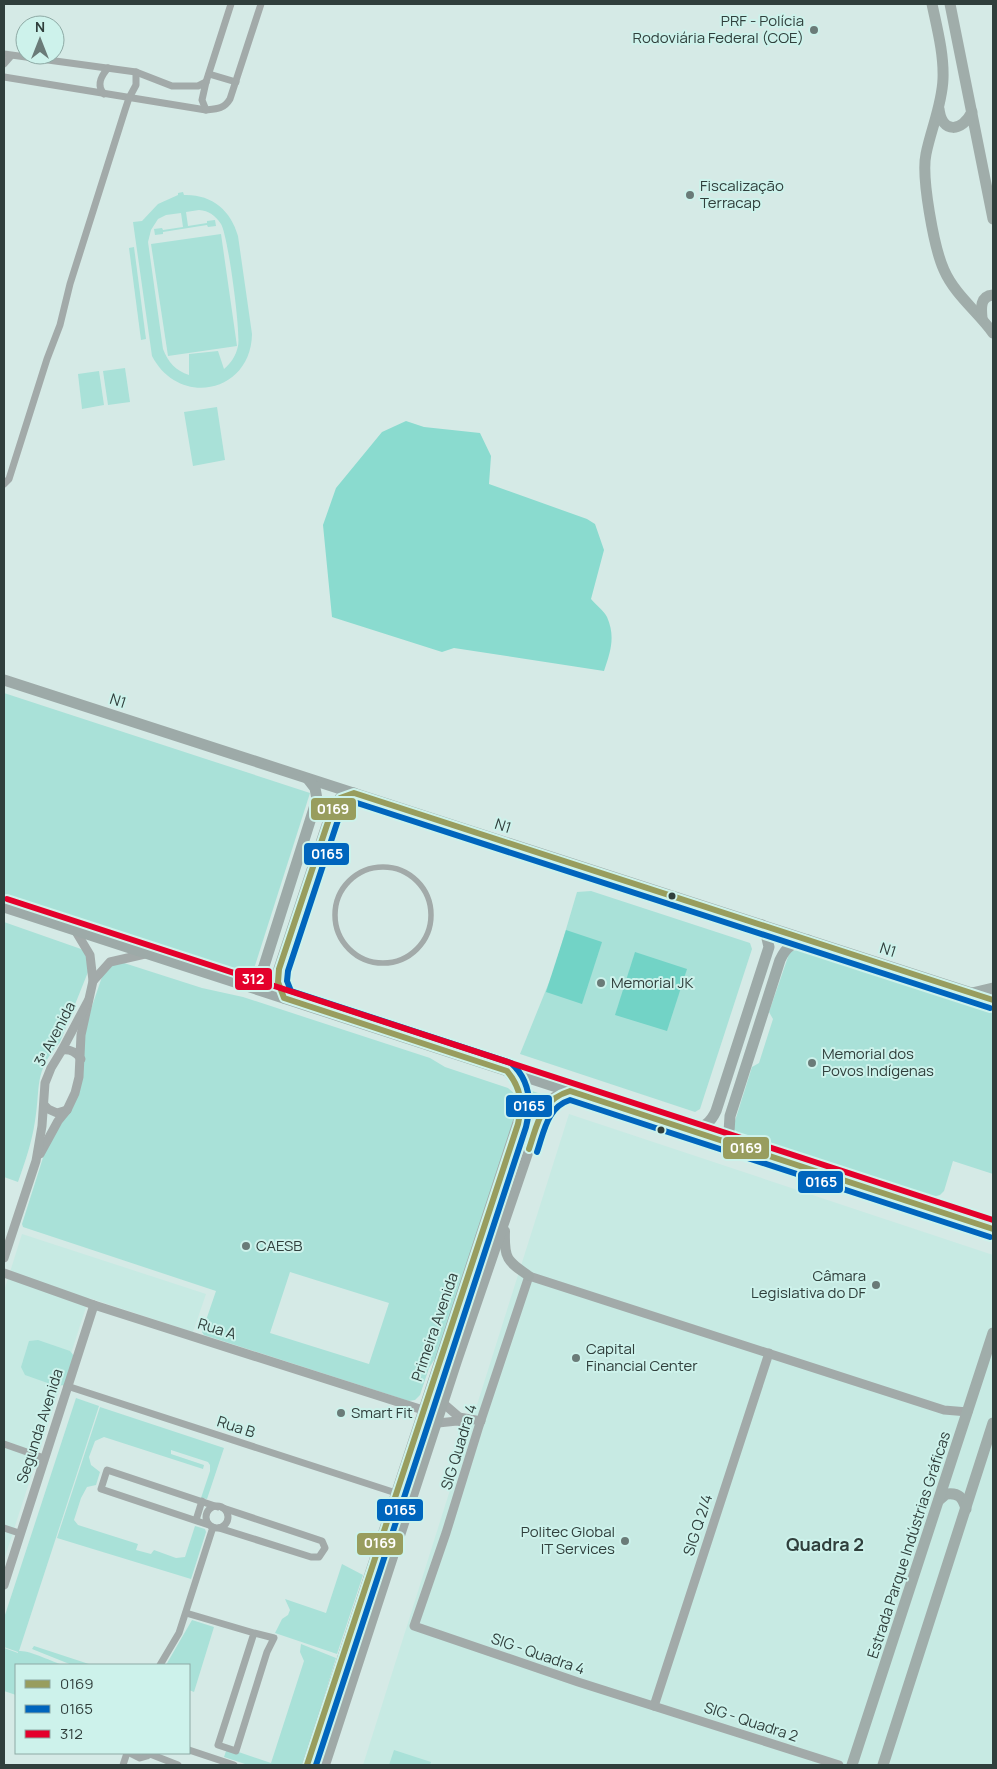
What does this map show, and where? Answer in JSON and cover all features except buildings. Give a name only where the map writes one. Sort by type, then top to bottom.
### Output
[{"type":"highway","name":"N1","points":[[4,680],[993,1000]]},
{"type":"highway","points":[[236,982],[259,976],[264,966],[317,799],[316,788],[308,778]]},
{"type":"highway","points":[[284,998],[278,982],[279,969],[325,830],[336,802],[340,798],[354,793]]},
{"type":"highway","points":[[4,907],[993,1229]]},
{"type":"highway","points":[[690,1130],[706,1125],[713,1118],[716,1111],[769,946],[762,926]]},
{"type":"highway","points":[[735,1145],[729,1132],[730,1116],[780,960],[787,948],[808,940]]},
{"type":"main road","points":[[932,4],[943,65],[943,81],[939,108],[924,164],[924,179],[938,253],[944,271],[965,301],[982,318],[993,333]]},
{"type":"main road","points":[[950,4],[993,219]]},
{"type":"main road","points":[[939,108],[940,117],[944,124],[951,128],[958,128],[967,122],[972,112]]},
{"type":"main road","points":[[982,318],[980,306],[989,295],[993,295]]},
{"type":"main road","points":[[972,993],[993,988]]},
{"type":"main road","name":"Primeira Avenida","points":[[307,1765],[521,1112],[522,1098],[519,1086],[507,1070]]},
{"type":"main road","points":[[326,1765],[457,1361],[543,1112],[553,1097],[570,1091]]},
{"type":"main road","points":[[505,1219],[504,1243],[506,1256],[512,1264],[529,1276]]},
{"type":"main road","name":"Estrada Parque Indústrias Gráficas","points":[[852,1765],[993,1333]]},
{"type":"main road","points":[[441,1356],[450,1354],[457,1361]]},
{"type":"main road","points":[[883,1765],[966,1509],[990,1444],[993,1423]]},
{"type":"main road","points":[[406,1462],[407,1467],[412,1471],[419,1472],[423,1469]]},
{"type":"main road","points":[[939,1500],[946,1494],[957,1494],[964,1500],[966,1509]]},
{"type":"main road","points":[[314,1743],[326,1744],[330,1751]]},
{"type":"street","points":[[206,110],[202,100],[206,82],[231,4]]},
{"type":"street","points":[[4,77],[206,110],[220,109],[226,105],[236,82],[261,4]]},
{"type":"street","points":[[4,64],[7,55],[136,72],[172,86],[198,86],[206,82]]},
{"type":"street","points":[[104,94],[100,89],[99,83],[108,68]]},
{"type":"street","points":[[4,484],[9,479],[47,359],[60,325],[70,284],[129,98],[136,85],[136,72]]},
{"type":"street","points":[[208,74],[236,82]]},
{"type":"street","points":[[380,867],[396,869],[409,875],[420,884],[427,896],[431,910],[426,936],[418,948],[407,957],[394,962],[380,963],[364,960],[351,951],[340,938],[335,923],[335,907],[340,892],[351,879],[364,871],[380,867]]},
{"type":"street","points":[[75,930],[90,955],[93,981],[88,1001]]},
{"type":"street","points":[[93,981],[110,962],[145,954]]},
{"type":"street","name":"3ª Avenida","points":[[36,1161],[42,1126],[45,1083],[51,1068],[88,1001]]},
{"type":"street","name":"3ª Avenida","points":[[36,1161],[58,1121],[67,1110],[75,1093],[81,1059],[81,1035],[88,1001]]},
{"type":"street","points":[[62,1050],[69,1049],[77,1053],[81,1059]]},
{"type":"street","points":[[44,1105],[57,1113],[67,1110]]},
{"type":"street","points":[[4,1258],[36,1161]]},
{"type":"street","name":"Rua A","points":[[4,1273],[94,1305],[423,1410]]},
{"type":"street","points":[[529,1276],[944,1410],[968,1412]]},
{"type":"street","name":"SIG Quadra 4","points":[[414,1626],[529,1276]]},
{"type":"street","name":"Segunda Avenida","points":[[4,1585],[94,1305]]},
{"type":"street","name":"SIG Q 2/4","points":[[654,1706],[769,1354]]},
{"type":"street","name":"Rua B","points":[[67,1386],[396,1493]]},
{"type":"street","points":[[444,1404],[458,1417],[479,1424]]},
{"type":"street","points":[[944,1410],[964,1424]]},
{"type":"street","points":[[438,1423],[479,1424]]},
{"type":"street","points":[[468,1424],[474,1444]]},
{"type":"street","points":[[4,1444],[44,1458]]},
{"type":"street","points":[[107,1470],[221,1507],[322,1541],[325,1548],[319,1557],[311,1557],[101,1489],[107,1470]]},
{"type":"street","points":[[196,1520],[202,1501]]},
{"type":"street","points":[[214,1527],[206,1515],[213,1507],[221,1507]]},
{"type":"street","points":[[214,1527],[224,1526],[228,1517],[221,1507]]},
{"type":"street","points":[[161,1664],[179,1633],[214,1527]]},
{"type":"street","points":[[4,1528],[20,1533]]},
{"type":"street","points":[[186,1613],[274,1638],[267,1652],[236,1751],[218,1745],[254,1633]]},
{"type":"street","name":"SIG - Quadra 4","points":[[414,1626],[654,1706]]},
{"type":"street","name":"SIG - Quadra 2","points":[[654,1706],[839,1765]]},
{"type":"street","points":[[190,1750],[234,1765]]},
{"type":"street","points":[[130,1754],[135,1757],[149,1755],[178,1765]]},
{"type":"street","points":[[134,1765],[149,1755]]},
{"type":"shaded area","points":[[183,192],[184,195],[203,197],[218,205],[230,218],[238,236],[252,334],[249,354],[240,370],[227,381],[212,387],[195,387],[179,383],[164,372],[152,356],[133,222],[142,221],[158,204],[178,195],[178,193]],"holes":[[[203,211],[212,214],[221,224],[224,232],[236,305],[238,346],[233,359],[224,369],[218,351],[189,354],[189,375],[173,365],[163,349],[148,242],[151,230],[158,219],[166,215],[181,213],[183,227],[163,230],[162,228],[154,229],[155,235],[207,225],[208,227],[216,226],[215,220],[188,226],[186,212]]]},
{"type":"shaded area","points":[[221,234],[237,346],[168,356],[151,244]]},
{"type":"shaded area","points":[[134,247],[146,339],[141,340],[129,248]]},
{"type":"shaded area","points":[[125,368],[130,402],[108,405],[103,371]]},
{"type":"shaded area","points":[[99,371],[104,405],[82,409],[78,374]]},
{"type":"shaded area","points":[[217,407],[225,460],[193,466],[184,412]]},
{"type":"shaded area","points":[[406,421],[424,427],[480,433],[491,456],[489,484],[587,519],[595,524],[604,550],[591,599],[607,617],[612,638],[604,671],[454,648],[442,652],[332,617],[323,525],[336,488],[382,432]]},
{"type":"shaded area","points":[[4,693],[310,793],[252,975],[4,894]]},
{"type":"shaded area","points":[[591,891],[750,943],[752,949],[700,1109],[695,1112],[520,1054],[554,970],[577,892]]},
{"type":"shaded area","points":[[4,922],[81,949],[84,951],[90,967],[60,1042],[51,1053],[42,1071],[32,1137],[18,1182],[4,1177]]},
{"type":"shaded area","points":[[566,930],[602,942],[582,1004],[546,992]]},
{"type":"shaded area","points":[[797,950],[993,1013],[993,1174],[953,1161],[944,1191],[940,1195],[933,1197],[738,1133],[734,1129],[752,1067],[759,1063],[773,1019],[769,1012],[789,954]]},
{"type":"shaded area","points":[[635,952],[687,969],[667,1031],[615,1015]]},
{"type":"shaded area","points":[[124,963],[202,988],[243,997],[430,1058],[445,1067],[508,1088],[516,1095],[517,1109],[438,1354],[429,1368],[420,1395],[415,1400],[409,1401],[204,1335],[202,1332],[216,1291],[23,1227],[22,1224],[47,1145],[83,1078],[84,1039],[90,1012],[104,971],[108,966]],"holes":[[[290,1272],[389,1303],[369,1364],[270,1333]]]},
{"type":"shaded area","points":[[532,1091],[541,1094],[456,1352],[448,1348]]},
{"type":"shaded area","points":[[569,1114],[993,1255],[993,1765],[363,1765]]},
{"type":"shaded area","points":[[22,1234],[206,1294],[193,1332],[89,1298],[4,1560],[4,1291]]},
{"type":"shaded area","points":[[38,1340],[70,1351],[74,1356],[64,1385],[56,1386],[25,1375],[21,1367],[29,1341]]},
{"type":"shaded area","points":[[445,1358],[449,1361],[436,1413],[418,1466],[416,1466],[414,1464],[424,1433],[427,1411]]},
{"type":"shaded area","points":[[76,1398],[99,1406],[19,1651],[29,1652],[61,1664],[15,1664],[15,1695],[4,1691],[4,1648],[18,1652],[4,1647],[4,1618]]},
{"type":"shaded area","points":[[100,1407],[224,1448],[207,1499],[201,1498],[210,1471],[208,1462],[171,1450],[171,1454],[204,1465],[203,1469],[104,1437],[95,1441],[89,1457],[91,1465],[100,1472],[96,1485],[87,1487],[81,1498],[74,1520],[78,1525],[138,1544],[136,1550],[151,1554],[154,1550],[176,1558],[185,1557],[195,1526],[205,1529],[206,1532],[191,1579],[57,1538]]},
{"type":"shaded area","points":[[407,1474],[416,1477],[330,1739],[321,1736]]},
{"type":"shaded area","points":[[342,1564],[363,1575],[337,1654],[275,1633],[282,1619],[288,1615],[290,1610],[285,1599],[326,1613]]},
{"type":"shaded area","points":[[192,1620],[214,1627],[194,1692],[190,1690],[190,1664],[167,1664]]},
{"type":"shaded area","points":[[301,1644],[336,1658],[304,1762],[301,1765],[248,1765],[224,1757],[227,1748],[271,1763],[304,1661],[300,1652]]},
{"type":"shaded area","points":[[34,1646],[89,1664],[70,1664],[32,1649]]},
{"type":"shaded area","points":[[394,1750],[431,1762],[430,1765],[389,1765]]},
{"type":"transit line","name":"0169","points":[[307,1765],[518,1124],[520,1109],[518,1090],[507,1071],[284,998],[278,982],[279,969],[331,813],[340,798],[354,793],[993,1000]]},
{"type":"transit line","name":"0165","points":[[316,1765],[526,1127],[529,1109],[526,1084],[511,1063],[291,991],[287,981],[288,971],[339,817],[346,805],[354,802],[990,1008]]},
{"type":"transit line","name":"312","points":[[7,899],[993,1220]]},
{"type":"transit line","name":"0169","points":[[529,1149],[538,1122],[546,1106],[552,1100],[570,1091],[993,1229]]},
{"type":"transit line","name":"0165","points":[[537,1152],[551,1114],[562,1103],[570,1100],[990,1237]]},
{"type":"place","name":"PRF - Polícia Rodoviária Federal (COE)","points":[[814,30]]},
{"type":"place","name":"Fiscalização Terracap","points":[[690,195]]},
{"type":"place","name":"Memorial JK","points":[[601,983]]},
{"type":"place","name":"Memorial dos Povos Indígenas","points":[[812,1063]]},
{"type":"place","name":"CAESB","points":[[246,1246]]},
{"type":"place","name":"Câmara Legislativa do DF","points":[[876,1285]]},
{"type":"place","name":"Capital Financial Center","points":[[576,1358]]},
{"type":"place","name":"Smart Fit","points":[[341,1413]]},
{"type":"place","name":"Politec Global IT Services","points":[[625,1541]]},
{"type":"district","name":"Quadra 2","points":[[825,1545]]}]
